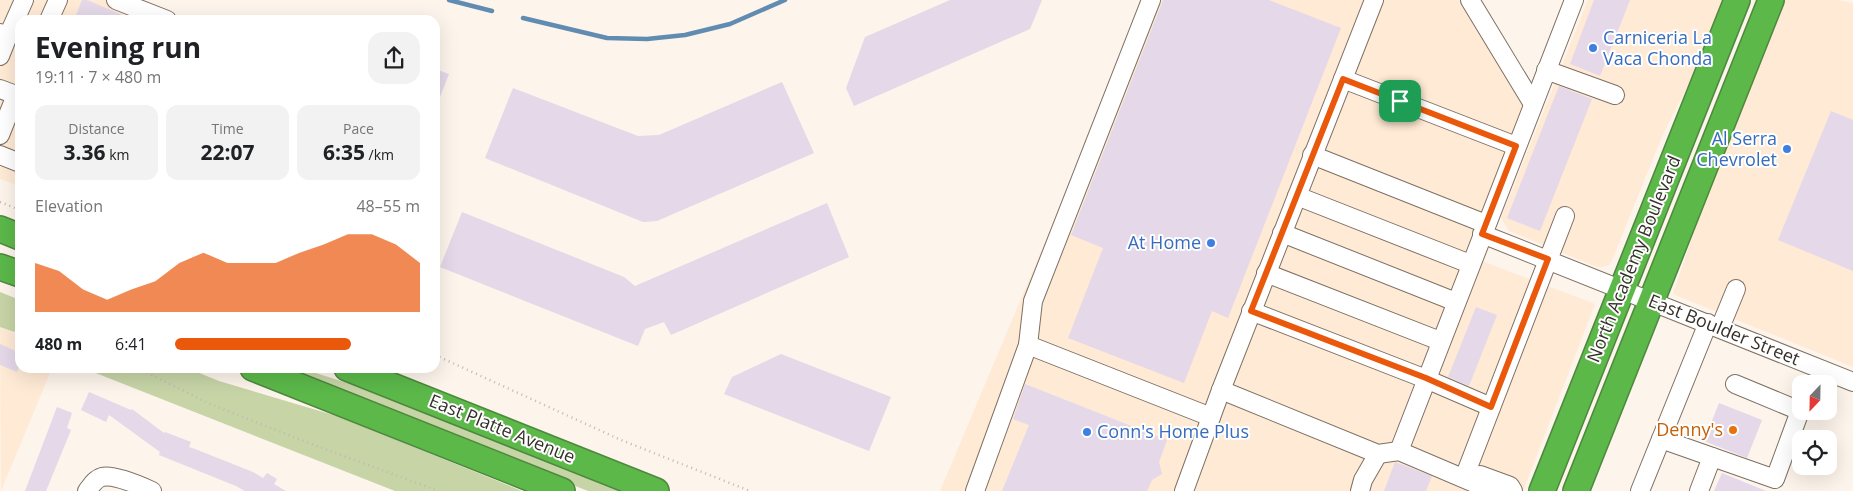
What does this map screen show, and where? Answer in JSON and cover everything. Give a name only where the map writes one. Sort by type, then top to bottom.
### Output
[{"type":"highway","name":"North Academy Boulevard","points":[[1542,491],[1737,0]]},
{"type":"highway","name":"North Academy Boulevard","points":[[1576,491],[1771,0]]},
{"type":"highway","points":[[0,229],[15,235]]},
{"type":"highway","points":[[0,266],[15,272]]},
{"type":"highway","name":"East Platte Avenue","points":[[266,373],[562,491]]},
{"type":"highway","name":"East Platte Avenue","points":[[360,373],[656,491]]},
{"type":"street","points":[[15,15],[24,0]]},
{"type":"street","points":[[51,15],[58,0]]},
{"type":"street","points":[[116,0],[154,15]]},
{"type":"street","points":[[975,491],[1028,345],[1032,301],[1151,0]]},
{"type":"street","points":[[1189,489],[1221,390],[1374,0]]},
{"type":"street","points":[[1470,0],[1533,104]]},
{"type":"street","points":[[1400,448],[1574,0]]},
{"type":"street","points":[[0,56],[4,34],[15,15]]},
{"type":"street","points":[[1546,70],[1615,95]]},
{"type":"street","points":[[1343,79],[1516,146]]},
{"type":"street","points":[[0,135],[12,90]]},
{"type":"street","points":[[0,155],[15,161]]},
{"type":"street","name":"East Boulder Street","points":[[1312,155],[1484,229],[1548,259],[1853,382]]},
{"type":"street","points":[[1297,196],[1470,264]]},
{"type":"street","points":[[1467,470],[1565,216]]},
{"type":"street","points":[[1282,233],[1456,302]]},
{"type":"street","points":[[1266,273],[1440,341]]},
{"type":"street","points":[[1640,491],[1661,439],[1714,325],[1736,289]]},
{"type":"street","points":[[1251,311],[1426,378],[1491,407]]},
{"type":"street","points":[[1028,345],[1211,417]]},
{"type":"street","points":[[1661,439],[1712,457],[1772,485],[1800,410],[1735,384]]},
{"type":"street","points":[[1221,390],[1378,454],[1400,448],[1510,486],[1513,491]]},
{"type":"street","points":[[1400,448],[1493,491]]},
{"type":"street","points":[[1360,491],[1363,480],[1378,454]]},
{"type":"street","points":[[1698,491],[1712,457]]},
{"type":"street","points":[[87,491],[92,484],[102,477],[113,477],[152,491]]},
{"type":"path","points":[[0,202],[15,208]]},
{"type":"path","points":[[440,357],[620,440],[750,491]]},
{"type":"path","points":[[148,373],[210,404],[439,491]]},
{"type":"shaded area","points":[[0,0],[144,0],[169,11],[167,15],[15,15],[15,184],[0,179]]},
{"type":"shaded area","points":[[1147,0],[1480,0],[1530,85],[1466,255],[1595,304],[1523,491],[940,491]]},
{"type":"shaded area","points":[[1588,0],[1727,0],[1706,50],[1663,134],[1612,260],[1609,265],[1603,267],[1597,267],[1509,231],[1501,218]]},
{"type":"shaded area","name":"Al Serra Chevrolet","points":[[1772,0],[1837,0],[1853,3],[1853,367],[1673,294]]},
{"type":"shaded area","points":[[0,327],[15,334],[15,373],[50,373],[1,491]]},
{"type":"green space","points":[[0,292],[15,298],[15,332],[0,327]]},
{"type":"green space","points":[[96,373],[199,373],[219,381],[340,417],[522,491],[395,491]]},
{"type":"green space","points":[[291,373],[316,373],[439,412],[640,491],[588,491]]},
{"type":"building","points":[[82,0],[87,0],[122,15],[76,15]]},
{"type":"building","points":[[950,0],[1042,0],[1030,29],[854,106],[846,88],[865,37]]},
{"type":"building","points":[[1163,0],[1269,0],[1341,28],[1228,318],[1212,311],[1184,383],[1068,338],[1103,248],[1071,235]]},
{"type":"building","points":[[1594,0],[1630,0],[1600,76],[1570,64]]},
{"type":"building","points":[[440,71],[449,74],[440,97]]},
{"type":"building","points":[[782,82],[814,153],[657,221],[643,222],[485,158],[513,88],[638,136],[659,135]]},
{"type":"building","points":[[1559,86],[1592,99],[1540,231],[1507,218]]},
{"type":"building","points":[[1831,111],[1853,120],[1853,271],[1778,240]]},
{"type":"building","points":[[827,203],[849,257],[671,335],[664,322],[645,329],[638,346],[440,267],[462,212],[624,277],[635,286]]},
{"type":"building","points":[[1476,307],[1497,315],[1469,386],[1448,377]]},
{"type":"building","points":[[0,344],[15,351],[15,371],[0,365]]},
{"type":"building","points":[[781,354],[891,397],[869,451],[724,394],[732,377]]},
{"type":"building","name":"Conn's Home Plus","points":[[1025,384],[1167,440],[1159,462],[1162,474],[1152,480],[1147,491],[1002,491],[1029,425],[1013,419]]},
{"type":"building","points":[[89,392],[132,409],[164,433],[191,442],[189,447],[253,472],[263,478],[267,473],[277,479],[274,484],[286,491],[245,491],[159,455],[160,452],[109,415],[106,422],[81,410]]},
{"type":"building","name":"Denny's","points":[[1719,403],[1762,420],[1747,458],[1704,441]]},
{"type":"building","points":[[57,407],[72,413],[67,428],[71,430],[46,491],[25,491]]},
{"type":"building","points":[[1395,462],[1432,476],[1426,491],[1384,491]]},
{"type":"building","points":[[1722,473],[1766,491],[1714,491]]},
{"type":"waterway","points":[[449,0],[492,11]]},
{"type":"waterway","points":[[523,18],[607,38],[647,39],[685,35],[730,24],[785,0]]},
{"type":"place","name":"Carniceria La Vaca Chonda","points":[[1593,48]]},
{"type":"place","name":"Al Serra Chevrolet","points":[[1787,149]]},
{"type":"place","name":"At Home","points":[[1211,243]]},
{"type":"place","name":"Denny's","points":[[1733,430]]},
{"type":"place","name":"Conn's Home Plus","points":[[1087,432]]},
{"type":"route","points":[[1343,79],[1400,101],[1516,146],[1482,234],[1548,259],[1491,407],[1426,378],[1251,311],[1343,79]]}]
